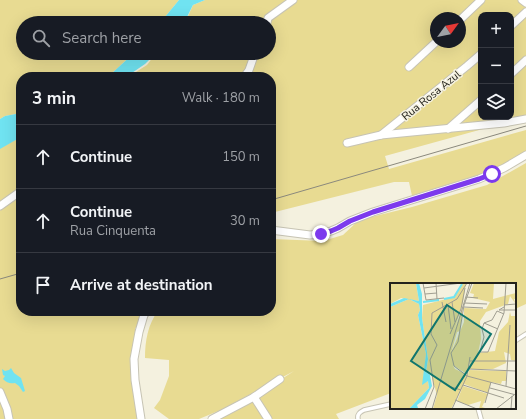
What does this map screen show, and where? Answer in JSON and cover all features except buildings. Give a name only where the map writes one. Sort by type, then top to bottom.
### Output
[{"type":"street","points":[[271,16],[293,0]]},
{"type":"street","points":[[466,14],[481,0]]},
{"type":"street","points":[[522,0],[526,3]]},
{"type":"street","points":[[514,23],[526,12]]},
{"type":"street","points":[[409,66],[430,47]]},
{"type":"street","name":"Rua Rosa Azul","points":[[381,135],[478,57]]},
{"type":"street","points":[[248,72],[253,60]]},
{"type":"street","points":[[514,71],[526,60]]},
{"type":"street","points":[[448,129],[478,103]]},
{"type":"street","points":[[347,143],[381,135],[526,120]]},
{"type":"street","points":[[276,231],[310,235],[321,234],[373,212],[479,179],[504,168],[526,155]]},
{"type":"street","points":[[0,206],[16,195]]},
{"type":"street","points":[[141,419],[135,380],[134,359],[144,316]]},
{"type":"street","points":[[212,419],[254,397],[280,379]]},
{"type":"street","points":[[0,392],[7,409],[9,419]]},
{"type":"street","points":[[254,397],[268,419]]},
{"type":"lane","points":[[516,340],[526,334]]},
{"type":"lane","points":[[358,419],[358,414],[360,411],[390,404]]},
{"type":"lane","points":[[478,409],[481,419]]},
{"type":"shaded area","points":[[0,0],[179,0],[166,16],[16,16],[16,60],[126,60],[113,72],[16,72],[16,114],[5,116],[0,119]]},
{"type":"shaded area","points":[[205,0],[526,0],[526,117],[385,156],[389,169],[526,130],[526,151],[507,163],[480,175],[412,196],[409,182],[394,182],[276,212],[276,72],[136,72],[147,65],[151,60],[276,60],[276,16],[188,16],[193,5]]},
{"type":"shaded area","points":[[16,140],[16,316],[142,316],[135,329],[136,386],[141,419],[0,419],[0,148]]},
{"type":"shaded area","points":[[526,163],[526,304],[516,309],[516,283],[390,283],[390,393],[336,414],[339,419],[220,419],[294,371],[223,409],[199,419],[169,419],[154,408],[160,400],[169,376],[169,360],[145,358],[148,333],[155,316],[276,316],[276,239],[323,241],[343,235],[359,220],[412,207],[487,185]]},
{"type":"water","points":[[179,0],[205,0],[193,5],[188,16],[166,16]]},
{"type":"water","points":[[126,60],[149,60],[133,72],[113,72]]},
{"type":"water","points":[[16,114],[16,140],[0,149],[0,119],[5,116]]},
{"type":"water","points":[[11,368],[14,373],[21,378],[25,391],[23,392],[15,383],[9,383],[3,379],[5,376],[3,375],[2,369],[5,371]]},
{"type":"tram line","points":[[276,199],[526,126]]},
{"type":"tram line","points":[[0,279],[16,274]]},
{"type":"route","points":[[321,234],[373,212],[492,174]]}]
